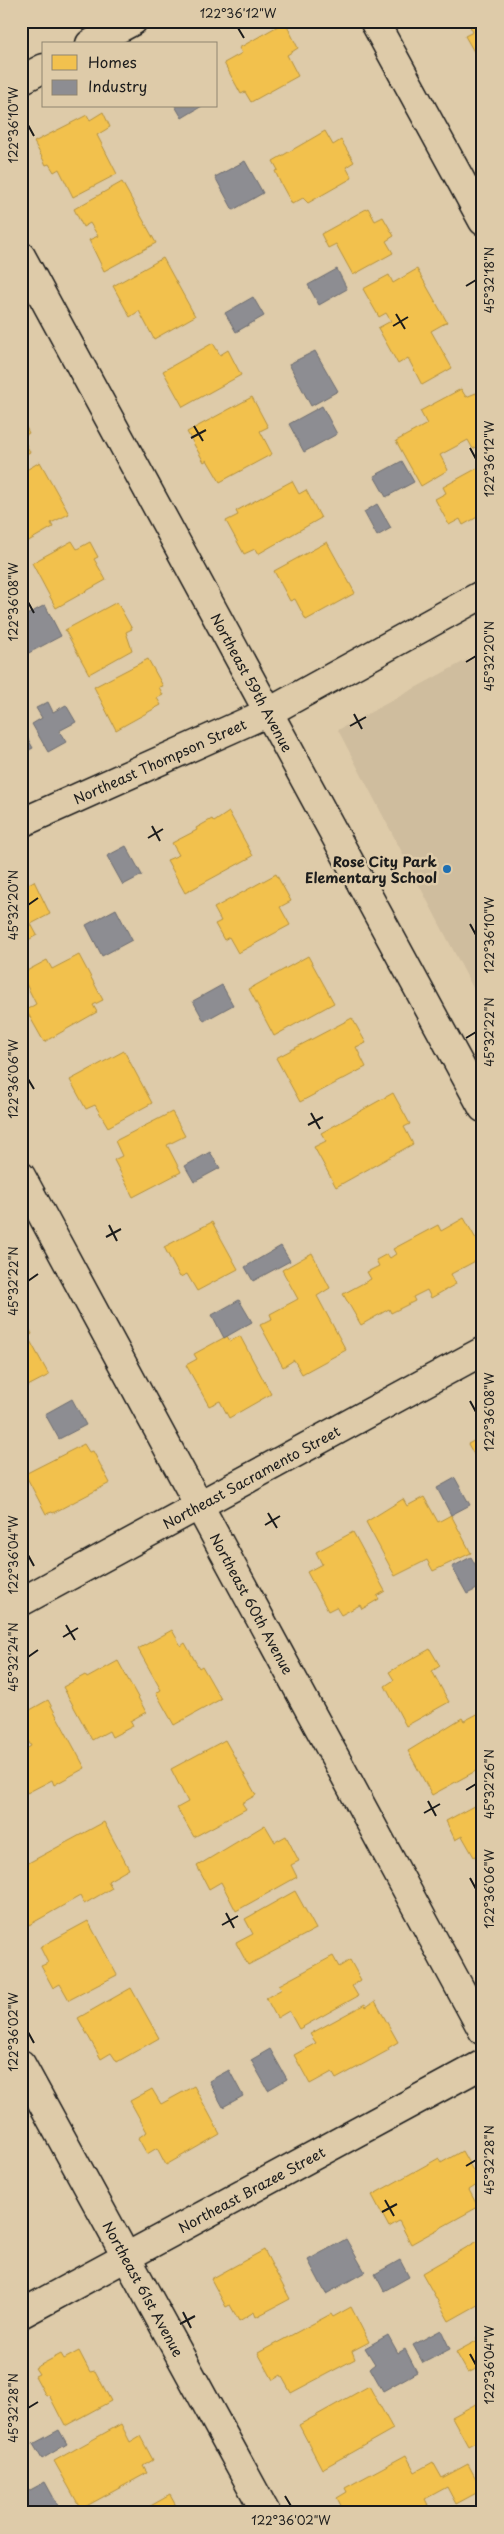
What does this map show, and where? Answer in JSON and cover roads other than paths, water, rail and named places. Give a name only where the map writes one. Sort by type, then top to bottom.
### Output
[{"type":"street","points":[[94,42],[133,21]]},
{"type":"street","points":[[374,21],[483,222]]},
{"type":"street","points":[[21,80],[42,69]]},
{"type":"street","name":"Northeast 59th Avenue","points":[[21,256],[483,1108]]},
{"type":"street","name":"Northeast Thompson Street","points":[[21,823],[269,712],[483,594]]},
{"type":"street","name":"Northeast 60th Avenue","points":[[21,1176],[483,2031]]},
{"type":"street","name":"Northeast Sacramento Street","points":[[21,1602],[483,1351]]},
{"type":"street","name":"Northeast 61st Avenue","points":[[21,2064],[266,2513]]},
{"type":"street","name":"Northeast Brazee Street","points":[[21,2314],[483,2064]]},
{"type":"place","name":"Rose City Park Elementary School","points":[[447,869]]}]
